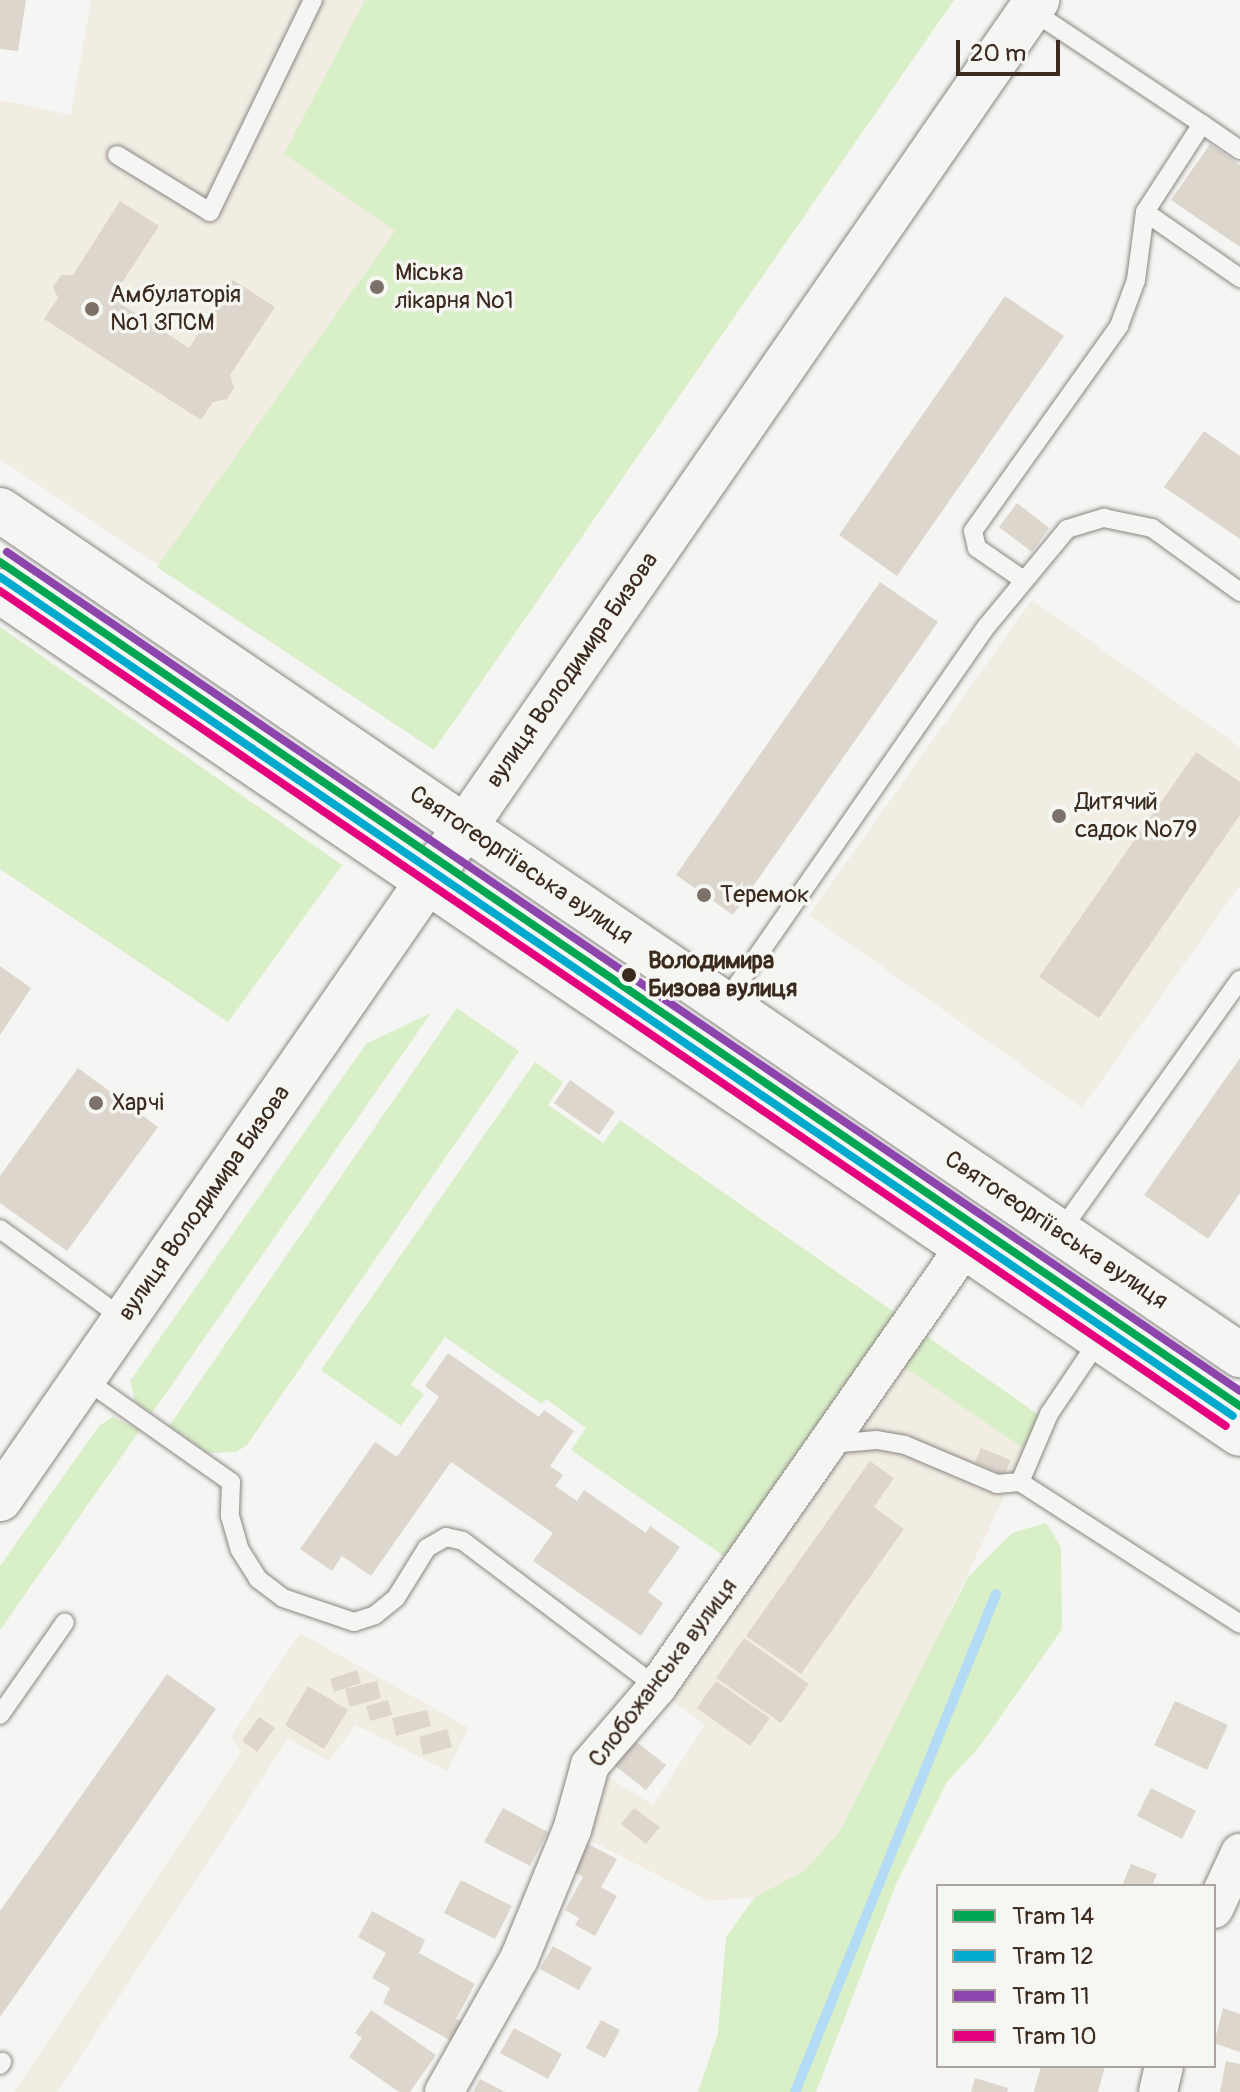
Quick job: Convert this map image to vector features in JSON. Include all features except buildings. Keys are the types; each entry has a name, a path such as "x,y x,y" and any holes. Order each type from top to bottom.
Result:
{"main road":[{"name":"вулиця Володимира Бизова","path":"0,1499 1034,5"},
{"name":"Святогеоргіївська вулиця","path":"0,510 1240,1355"},
{"path":"0,591 1240,1434"}],"street":[{"name":"Слобожанська вулиця","path":"444,2092 519,1959 572,1830 590,1765 657,1687 966,1245"},
{"path":"1216,1905 1237,1866"},
{"path":"1158,2092 1164,2068"}],"lane":[{"path":"117,155 210,212 313,0"},
{"path":"1034,5 1240,150"},
{"path":"1022,579 977,548 973,531 1119,326 1136,280 1145,212 1202,124"},
{"path":"1145,212 1240,278"},
{"path":"724,1004 1022,579 1067,529 1104,518 1152,528 1240,592"},
{"path":"1059,1232 1240,980"},
{"path":"0,1229 124,1319"},
{"path":"1020,1482 1049,1414 1101,1337"},
{"path":"83,1378 231,1482 230,1516 240,1550 258,1579 283,1598 354,1622 375,1615 396,1598 427,1548 446,1537 463,1541 657,1687"},
{"path":"827,1445 877,1440 905,1445 997,1484 1020,1482 1240,1624"},
{"path":"0,1715 65,1622"}],"shaded area":[{"name":"Міська лікарня №1","path":"91,0 953,0 433,749 0,459 0,100 71,115"},
{"name":"Дитячий садок №79","path":"1032,600 1240,747 1240,885 1082,1108 809,915"},
{"path":"896,1362 1026,1450 883,1754 840,1831 805,1870 755,1897 708,1901 580,1835 606,1776 653,1805 705,1725 664,1694"},
{"path":"300,1633 469,1728 447,1771 356,1725 329,1761 288,1739 57,2092 14,2092 241,1752 231,1737"}],"green space":[{"name":"Міська лікарня №1","path":"365,0 954,0 434,750 157,567 395,231 284,154"},
{"path":"0,627 342,865 228,1022 0,869"},
{"path":"457,1008 519,1051 247,1445 236,1452 209,1453 169,1426"},
{"path":"431,1013 151,1413 135,1401 130,1381 366,1044"},
{"path":"535,1062 563,1082 548,1105 603,1143 620,1120 904,1319 734,1563 571,1450 586,1428 546,1399 542,1404 445,1337 411,1385 424,1394 401,1426 321,1370"},
{"path":"918,1330 1040,1416 1026,1450 896,1362"},
{"path":"113,1417 140,1430 0,1630 0,1566 99,1426"},
{"path":"1046,1523 1061,1547 1062,1629 980,1746 947,1782 896,1884 816,2092 698,2092 718,2033 726,1937 755,1897 805,1870 840,1831 968,1577 1012,1533"}],"waterway":[{"path":"795,2092 996,1594"}],"tram line":[{"name":"11","path":"7,552 1240,1391"},
{"name":"14","path":"0,562 1240,1406"},
{"name":"12","path":"0,577 1233,1416"},
{"name":"10","path":"0,591 1226,1426"}],"place":[{"name":"Міська лікарня №1","path":"377,287"},
{"name":"Амбулаторія №1 ЗПСМ","path":"92,309"},
{"name":"Дитячий садок №79","path":"1059,816"},
{"name":"Теремок","path":"704,895"},
{"name":"Володимира Бизова вулиця","path":"629,975"},
{"name":"Харчі","path":"96,1103"}]}
